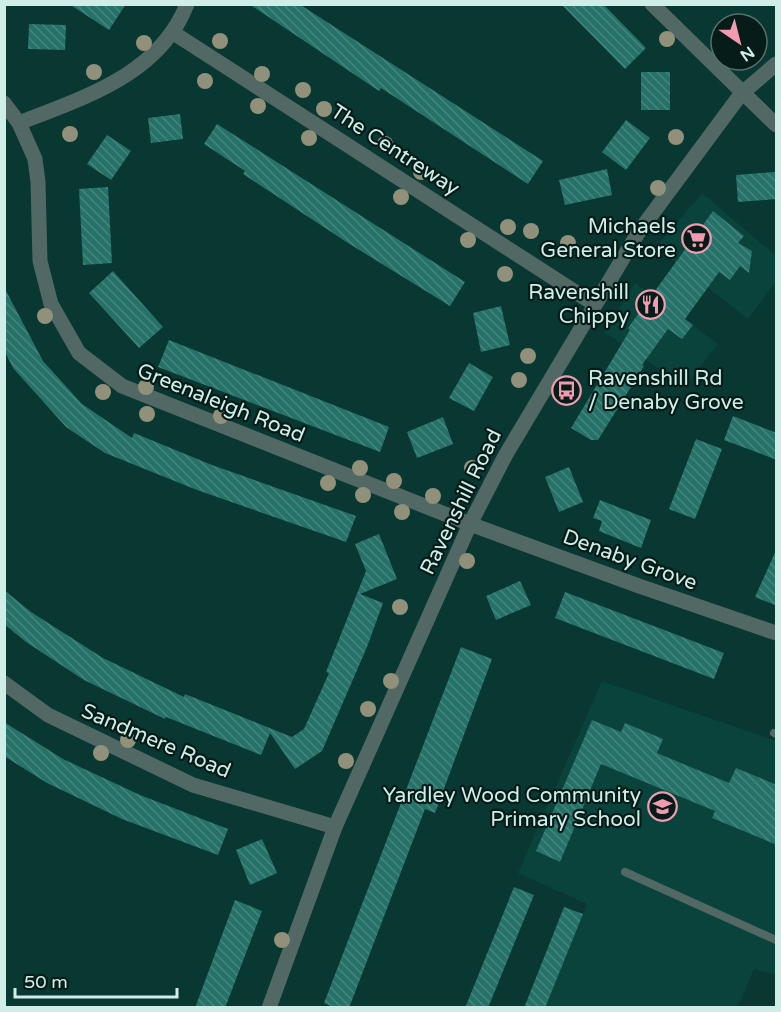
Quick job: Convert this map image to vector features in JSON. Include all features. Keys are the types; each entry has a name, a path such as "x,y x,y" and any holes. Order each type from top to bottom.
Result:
{"street":[{"path":"19,123 102,90 150,57 172,32 187,4"},
{"path":"652,4 741,94 777,125"},
{"name":"The Centreway","path":"172,32 594,304"},
{"name":"Ravenshill Road","path":"269,1008 335,827 470,524 505,456 638,233 741,94 777,64"},
{"name":"Greenaleigh Road","path":"4,103 19,123 34,159 38,182 40,261 51,304 79,353 122,386 470,524"},
{"name":"Denaby Grove","path":"470,524 639,586 777,633"},
{"name":"Sandmere Road","path":"4,683 48,716 193,784 335,827"}],"lane":[{"path":"625,872 777,940"}],"shaded area":[{"path":"702,193 776,256 776,281 748,319 656,247"},
{"path":"635,283 718,344 685,386 604,332"},
{"name":"Yardley Wood Community Primary School","path":"602,681 776,741 776,975 754,969 738,1007 545,1007 587,904 518,873"}],"building":[{"path":"69,4 126,4 109,30"},
{"path":"249,4 299,4 543,161 528,184 381,88 379,91"},
{"path":"561,4 603,4 646,48 625,69"},
{"path":"29,24 66,25 65,50 28,49"},
{"path":"641,72 670,72 670,110 641,110"},
{"path":"180,114 183,139 151,143 148,118"},
{"path":"626,120 650,138 626,170 602,152"},
{"path":"217,124 465,282 450,306 243,174 245,171 204,144"},
{"path":"107,135 131,151 111,180 87,164"},
{"path":"607,169 612,195 565,205 559,180"},
{"path":"775,172 777,199 738,202 736,175"},
{"path":"108,187 112,263 83,265 79,189"},
{"path":"713,211 744,236 738,243 752,251 749,273 740,266 730,280 719,272 685,319 693,325 682,339 668,329 642,365 644,366 598,440 591,440 571,428 630,330 628,328"},
{"path":"113,271 163,327 139,348 89,293"},
{"path":"4,287 43,361 82,404 132,438 134,433 212,465 356,516 346,542 197,490 105,453 66,427 13,368 4,350"},
{"path":"501,306 510,345 481,352 473,313"},
{"path":"169,340 389,427 380,452 158,367"},
{"path":"469,363 493,377 474,411 449,398"},
{"path":"733,416 777,433 777,460 724,440"},
{"path":"443,417 453,444 417,458 407,432"},
{"path":"696,439 722,449 695,519 669,509"},
{"path":"569,467 583,502 559,512 545,477"},
{"path":"600,500 651,520 641,548 599,531 602,521 593,518"},
{"path":"379,534 397,579 360,594 383,603 367,647 322,751 295,769 270,733 261,755 166,717 165,719 84,680 26,642 4,624 4,590 31,612 103,658 184,697 185,694 292,737 304,729 329,673 326,672 366,571 355,544"},
{"path":"777,548 777,606 755,597"},
{"path":"520,581 531,605 496,620 486,596"},
{"path":"565,592 724,653 714,679 555,618"},
{"path":"461,647 492,659 435,813 425,809 349,1008 335,1008 324,1003"},
{"path":"592,720 621,732 625,723 663,739 657,753 729,783 736,768 777,785 777,845 712,818 715,811 601,764 560,862 536,851"},
{"path":"4,722 63,759 140,795 228,829 218,855 122,819 47,783 4,756"},
{"path":"262,839 277,873 250,885 236,850"},
{"path":"514,887 534,895 488,1008 465,1008"},
{"path":"235,900 262,911 225,1008 195,1008"},
{"path":"564,907 583,914 545,1008 524,1008"}],"place":[{"name":"Michaels General Store","path":"697,238"},
{"name":"Ravenshill Chippy","path":"650,304"},
{"name":"Ravenshill Rd / Denaby Grove","path":"567,390"},
{"name":"Yardley Wood Community Primary School","path":"662,807"}]}
